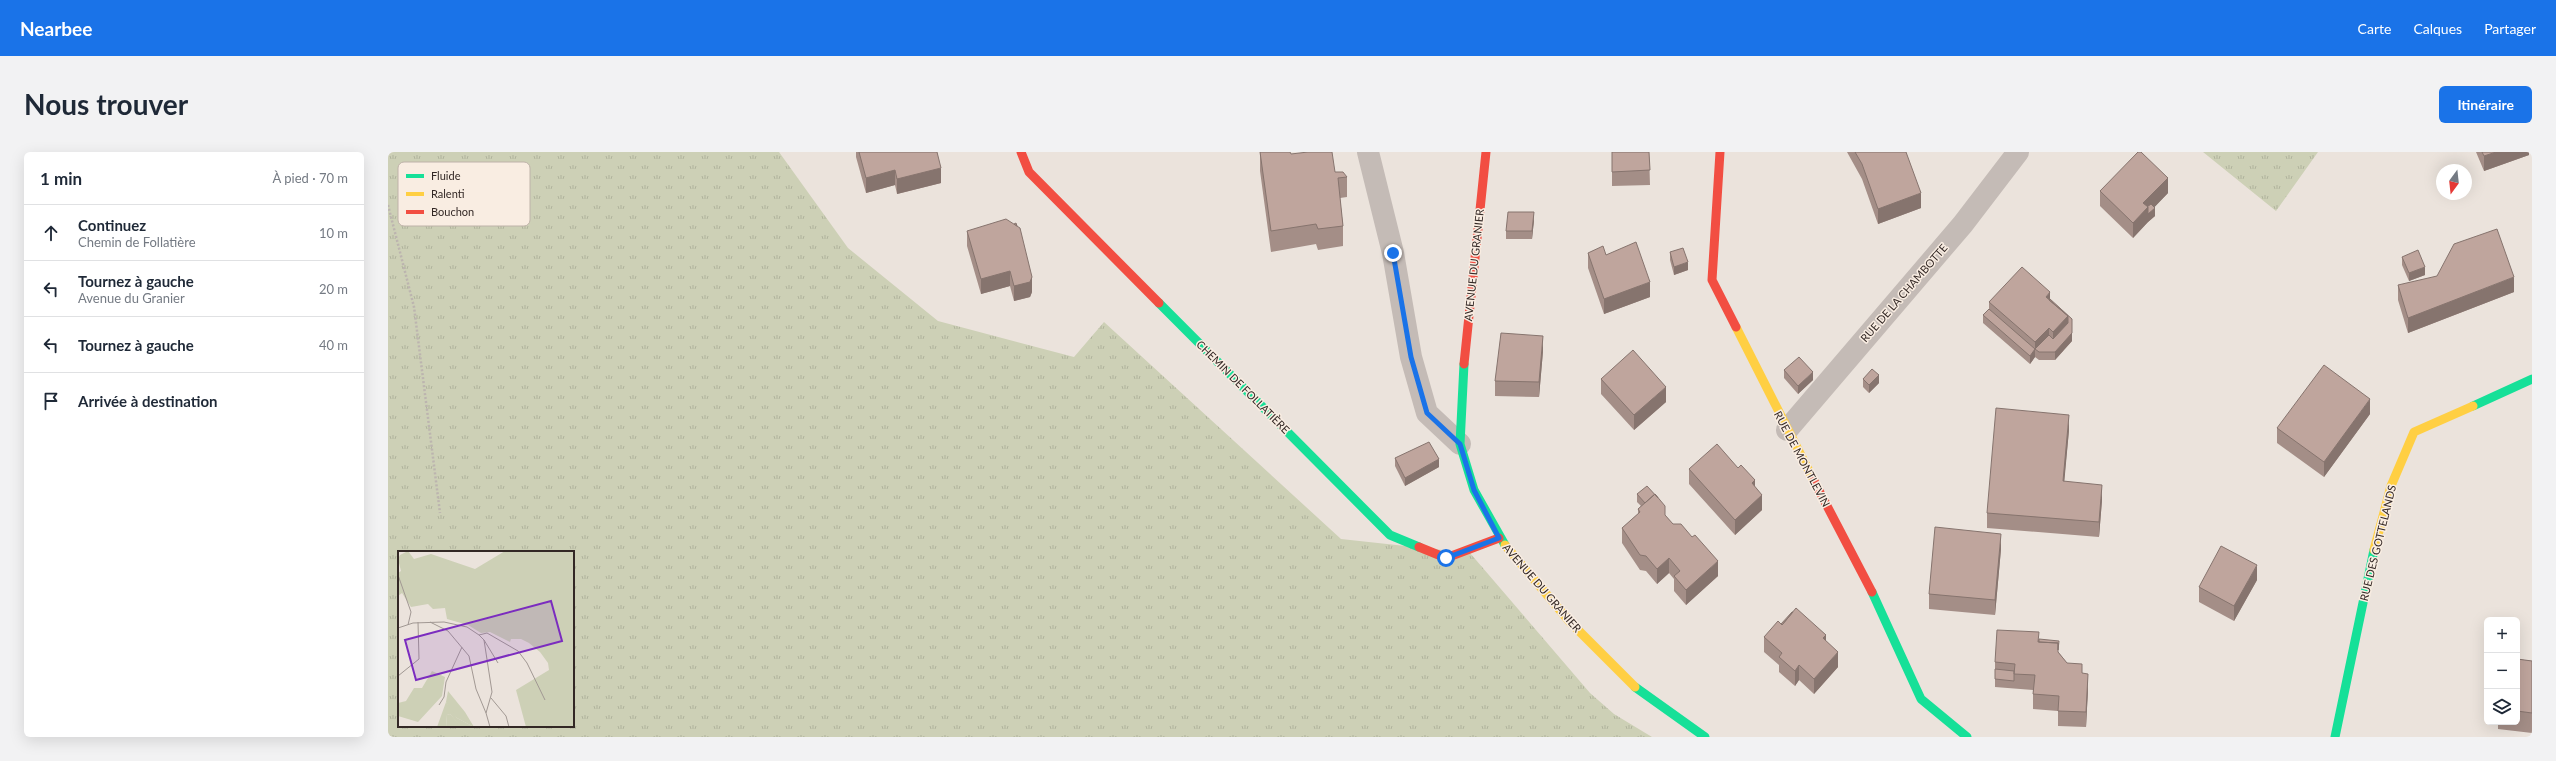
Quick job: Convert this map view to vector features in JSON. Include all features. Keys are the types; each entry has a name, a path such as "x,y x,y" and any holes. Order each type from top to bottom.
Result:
{"street":[{"name":"CHEMIN DE FOLLATIÈRE","path":"1021,152 1029,172 1390,535 1446,558 1499,538"},
{"path":"1368,152 1393,253 1411,357 1427,413 1460,444"},
{"name":"AVENUE DU GRANIER","path":"1486,152 1464,354 1460,444 1474,490 1499,538 1570,622 1634,685 1705,737"},
{"name":"RUE DE MONTLEVIN","path":"1720,152 1712,280 1787,430 1873,594 1921,699 1967,737"},
{"name":"RUE DE LA CHAMBOTTE","path":"1787,430 1963,224 2018,152"},
{"name":"RUE DES GOTTELANDS","path":"2335,737 2371,560 2391,486 2414,432 2532,379"}],"path":[{"path":"388,205 414,306 440,512"}],"green space":[{"path":"388,152 779,152 848,248 938,321 1074,357 1104,322 1341,539 1470,553 1590,693 1614,714 1652,737 388,737"},
{"path":"2203,152 2318,152 2276,211"}],"building":[{"path":"859,152 937,152 941,168 897,179 895,170 866,178"},
{"path":"1260,152 1290,152 1291,154 1332,152 1335,172 1343,172 1347,177 1338,178 1343,226 1318,229 1316,224 1271,231"},
{"path":"1612,152 1649,152 1650,170 1612,172"},
{"path":"1855,152 1906,152 1921,193 1878,209 1862,164"},
{"path":"2138,152 2141,152 2168,178 2143,203 2148,207 2133,223 2100,191"},
{"path":"2482,152 2496,152 2484,156"},
{"path":"2151,204 2155,208 2148,214 2147,207"},
{"path":"1508,212 1534,212 1532,231 1506,231"},
{"path":"1006,219 1020,228 1032,277 1030,282 1014,286 1010,271 981,279 967,231"},
{"path":"2497,229 2514,277 2408,318 2398,285 2437,276 2454,244"},
{"path":"1636,242 1650,282 1604,299 1588,253 1603,246 1606,255"},
{"path":"1683,248 1688,262 1674,267 1670,252"},
{"path":"2418,250 2425,267 2409,273 2402,257"},
{"path":"2022,267 2050,292 2046,297 2068,316 2053,332 2049,328 2035,342 1989,302"},
{"path":"2050,299 2072,319 2072,333 2055,352 2039,352 2035,349 2049,335 2053,339 2068,323 2068,316 2049,300"},
{"path":"1989,309 2035,349 2030,356 1983,315"},
{"path":"1501,333 1543,336 1539,382 1495,381"},
{"path":"1633,350 1666,387 1634,415 1601,379"},
{"path":"1799,357 1813,372 1798,386 1784,370"},
{"path":"2324,365 2370,399 2324,462 2277,428"},
{"path":"1872,369 1879,375 1869,385 1863,379"},
{"path":"1996,408 2069,415 2063,481 2102,485 2099,522 1987,513"},
{"path":"1429,442 1439,459 1405,478 1395,458"},
{"path":"1717,444 1738,468 1741,465 1755,480 1752,483 1762,495 1735,520 1689,469"},
{"path":"1647,486 1655,494 1645,503 1637,494"},
{"path":"1655,494 1665,506 1665,515 1673,524 1681,524 1692,537 1695,535 1718,561 1686,590 1674,576 1680,571 1669,558 1657,569 1646,556 1640,555 1622,528 1640,512 1638,509"},
{"path":"1935,527 2001,534 1995,600 1929,594"},
{"path":"2221,546 2257,565 2234,606 2199,587"},
{"path":"1796,608 1826,635 1823,638 1838,652 1814,679 1799,665 1795,671 1779,657 1782,653 1764,637 1778,621 1782,625"},
{"path":"1793,612 1782,625 1781,624"},
{"path":"1997,630 2039,632 2038,642 2058,643 2058,652 2067,663 2082,664 2082,673 2088,674 2086,712 2058,711 2059,696 2033,694 2035,675 2014,674 2015,664 1995,662"},
{"path":"2039,639 2059,641 2058,650 2058,643 2039,642"},
{"path":"2520,659 2532,661 2532,713 2520,711"},
{"path":"1995,669 2014,671 2014,681 1995,679"}],"traffic: fast":[{"path":"1159,303 1390,535 1419,547"},
{"path":"1464,364 1460,444 1474,490 1505,545"},
{"path":"2473,406 2532,379"},
{"path":"2335,737 2374,550"},
{"path":"1872,592 1921,699 1967,737"},
{"path":"1635,687 1705,737"}],"traffic: slow":[{"path":"1736,327 1814,481"},
{"path":"2374,550 2391,486 2414,432 2473,406"},
{"path":"1505,545 1570,622 1635,687"}],"traffic: jam":[{"path":"1021,152 1029,172 1159,303"},
{"path":"1464,364 1486,152"},
{"path":"1720,152 1712,280 1736,327"},
{"path":"1814,481 1872,592"},
{"path":"1419,547 1446,558 1499,538"}],"route":[{"path":"1393,253 1411,357 1427,413 1460,444 1474,490 1499,538 1446,558"}]}
